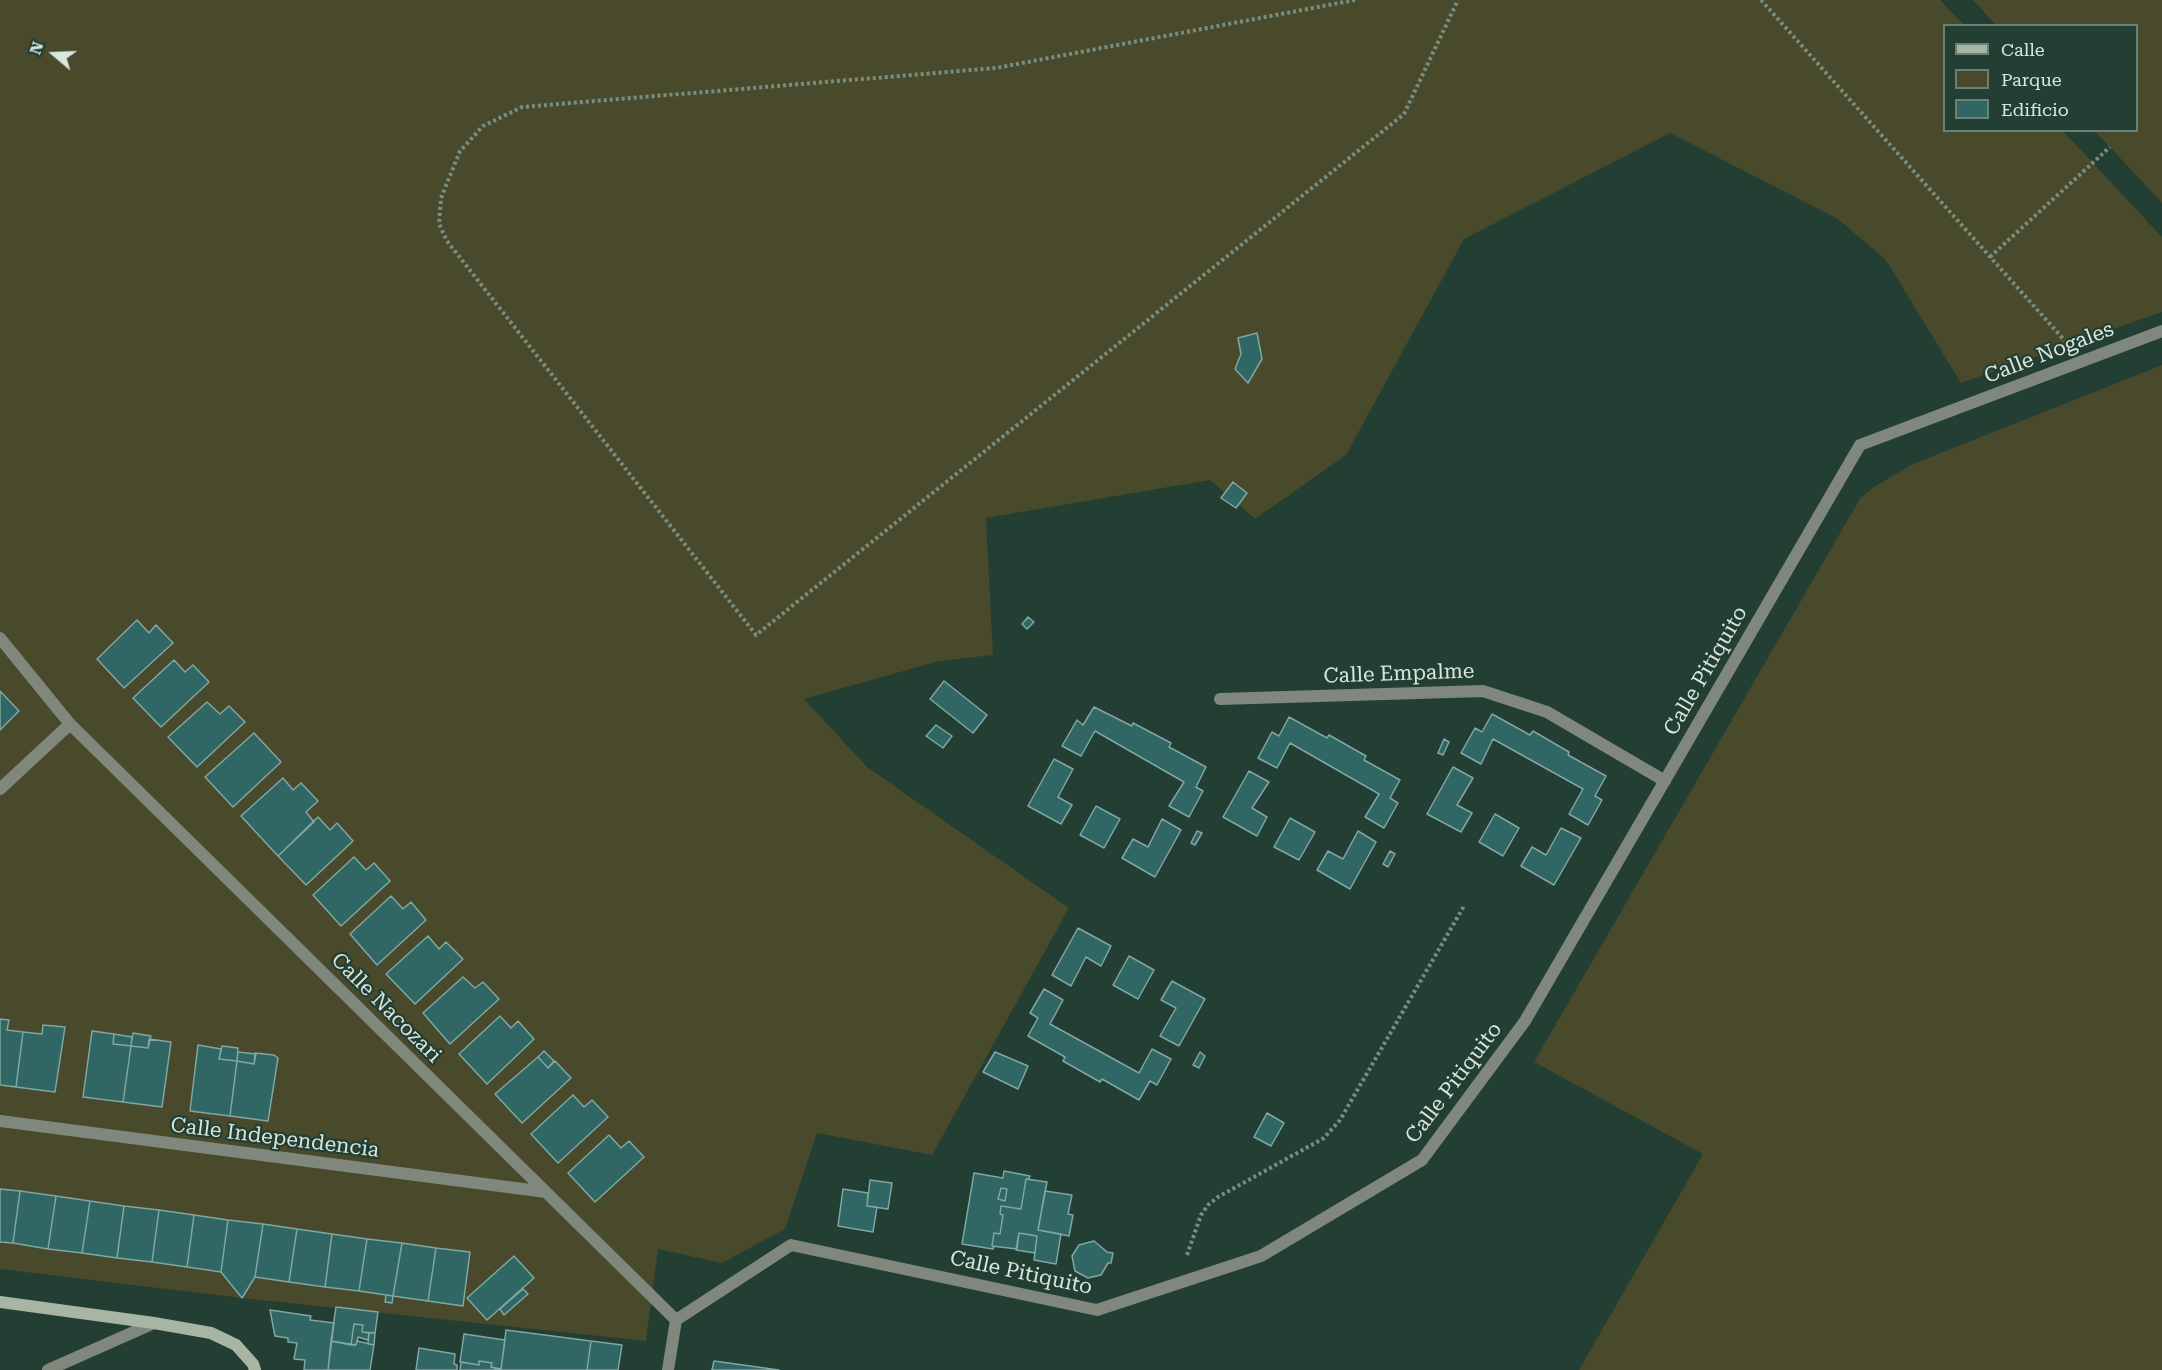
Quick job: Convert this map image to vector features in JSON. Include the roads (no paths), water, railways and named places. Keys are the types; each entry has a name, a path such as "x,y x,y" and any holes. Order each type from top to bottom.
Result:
{"street":[{"name":"Calle Nogales","path":"1949,411 2162,331"},
{"name":"Calle Pitiquito","path":"676,1320 791,1245 1097,1310 1261,1256 1422,1160 1524,1021 1860,445 1949,411"},
{"name":"Calle Nacozari","path":"0,638 70,724 676,1320"},
{"name":"Calle Empalme","path":"1220,699 1483,691 1547,712 1665,781"},
{"path":"0,789 70,724"},
{"name":"Calle Independencia","path":"0,1122 546,1192"},
{"path":"0,1302 211,1333 236,1345 255,1370"},
{"path":"668,1370 676,1320"},
{"path":"48,1370 154,1323"}]}
